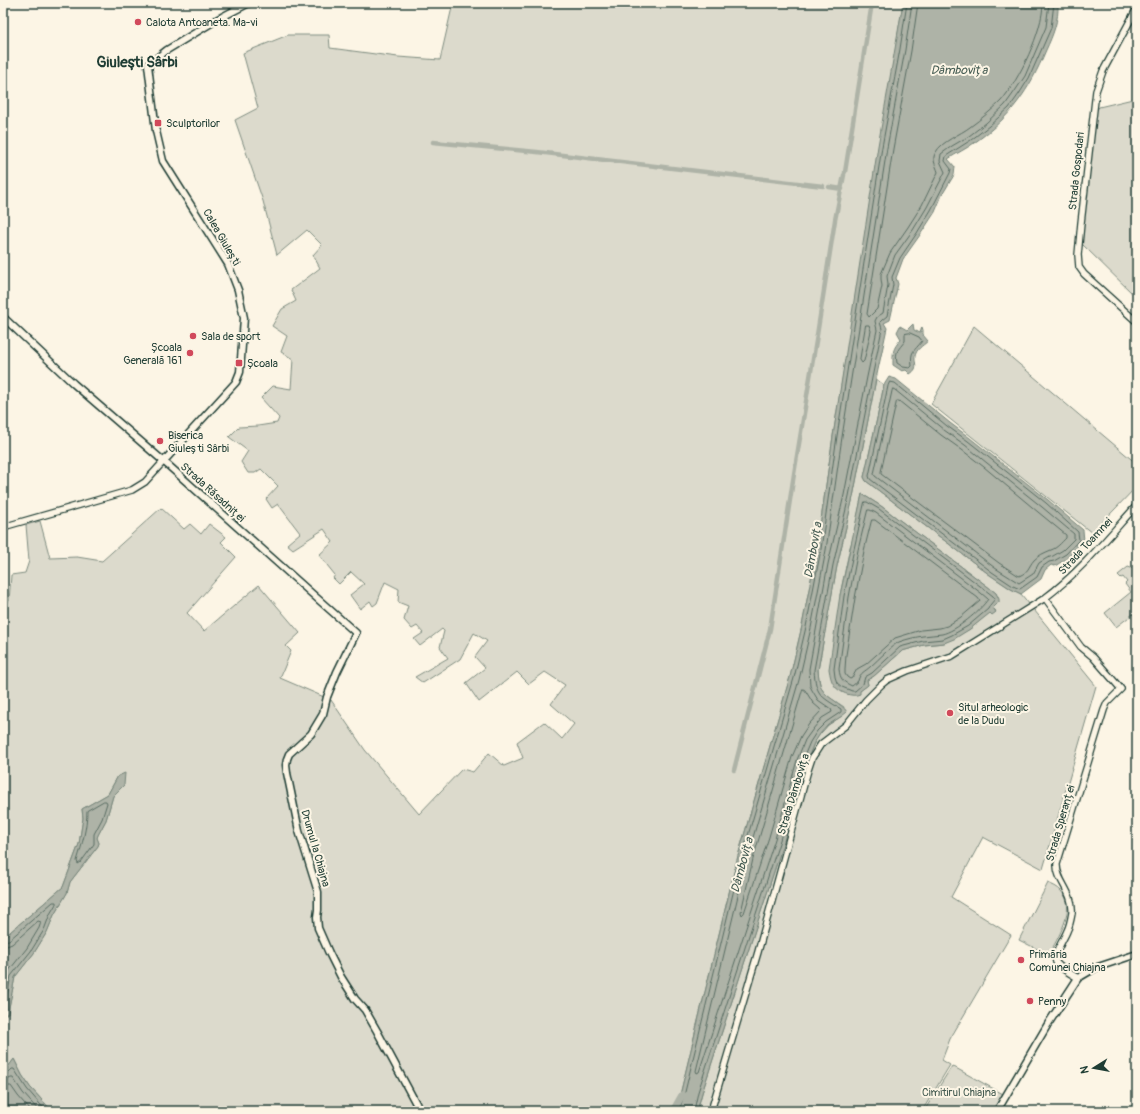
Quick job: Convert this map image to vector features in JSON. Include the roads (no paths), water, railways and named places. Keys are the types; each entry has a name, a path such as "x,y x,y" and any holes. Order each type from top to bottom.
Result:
{"main road":[{"name":"Calea Giulești","path":"164,461 236,382 240,372 244,318 238,290 228,264 163,161 156,131 148,65 167,50 218,19 249,3"},
{"name":"Strada Răsadniței","path":"3,317 74,384 164,461 356,633"},
{"name":"Drumul la Chiajna","path":"356,633 337,672 327,697 323,714 311,734 290,754 286,765 299,831 316,883 319,900 317,917 318,928 335,967 348,989 372,1022 420,1111"},
{"path":"997,1111 1078,978 1096,968 1137,954"}],"street":[{"name":"Strada Gospodari","path":"1137,8 1103,71 1096,91 1080,223 1078,260 1079,266 1084,274 1137,322"},
{"name":"Calea Giulești","path":"3,527 132,490 145,482 164,461"},
{"name":"Strada Toamnei","path":"1045,598 1074,574 1137,505"},
{"name":"Strada Speranței","path":"1045,598 1082,647 1093,657 1120,689 1107,703 1104,710 1057,864 1058,873 1070,896 1072,908 1069,925 1056,953 1056,960 1058,965 1078,978"},
{"name":"Strada Dâmbovița","path":"711,1111 758,952 808,770 816,750 821,744 846,725 866,700 887,680 907,671 952,656 1045,598"}],"water":[{"name":"Dâmbovița","path":"903,3 1058,3 1058,15 1049,44 1040,65 1026,91 1018,102 1009,113 987,133 948,159 955,167 954,175 942,195 935,212 903,259 896,278 898,284 890,320 884,323 887,328 853,497 837,566 818,670 820,685 824,692 847,712 828,725 820,734 814,743 806,763 784,841 697,1111 675,1111 738,856 790,677 802,626 817,548 878,146"},
{"path":"913,324 914,330 920,333 922,327 923,335 928,341 917,351 915,356 916,367 910,374 906,370 902,371 893,365 893,354 901,339 897,332 900,326 907,330"},
{"path":"889,377 896,379 1048,500 1083,530 1084,541 1069,557 1055,566 1051,565 1045,570 1041,579 1021,594 990,575 866,481 864,477 884,385"},
{"path":"862,494 881,506 996,593 999,602 993,608 996,612 992,615 990,613 970,629 954,639 944,643 924,645 902,651 874,676 867,680 868,685 860,691 860,694 849,695 836,688 831,680 829,669 840,595"},
{"path":"125,773 124,785 113,796 106,820 98,835 98,846 70,882 67,893 54,915 47,932 34,953 15,977 8,1013 3,1016 3,938 63,887 79,844 83,818 82,809 108,794 118,776"},
{"path":"14,1059 30,1087 52,1111 3,1111 3,1074"}],"waterway":[{"path":"845,172 872,3"},
{"path":"433,142 537,152 823,186"},
{"path":"734,770 770,629 835,220 844,175"},
{"path":"829,187 842,189"},
{"name":"Dâmbovița","path":"673,1111 682,1095"}],"place":[{"name":"Calota Antoaneta. Ma-vi","path":"138,22"},
{"name":"Sculptorilor","path":"158,123"},
{"name":"Sala de sport","path":"193,336"},
{"name":"Școala Generală 161","path":"190,353"},
{"name":"Școala","path":"239,363"},
{"name":"Biserica Giulești Sârbi","path":"160,441"},
{"name":"Situl arheologic de la Dudu","path":"950,713"},
{"name":"Primăria Comunei Chiajna","path":"1021,960"},
{"name":"Penny","path":"1030,1001"}],"district":[{"name":"Giuleşti Sârbi","path":"137,62"}],"park label":[{"name":"Cimitirul Chiajna","path":"959,1092"}]}
